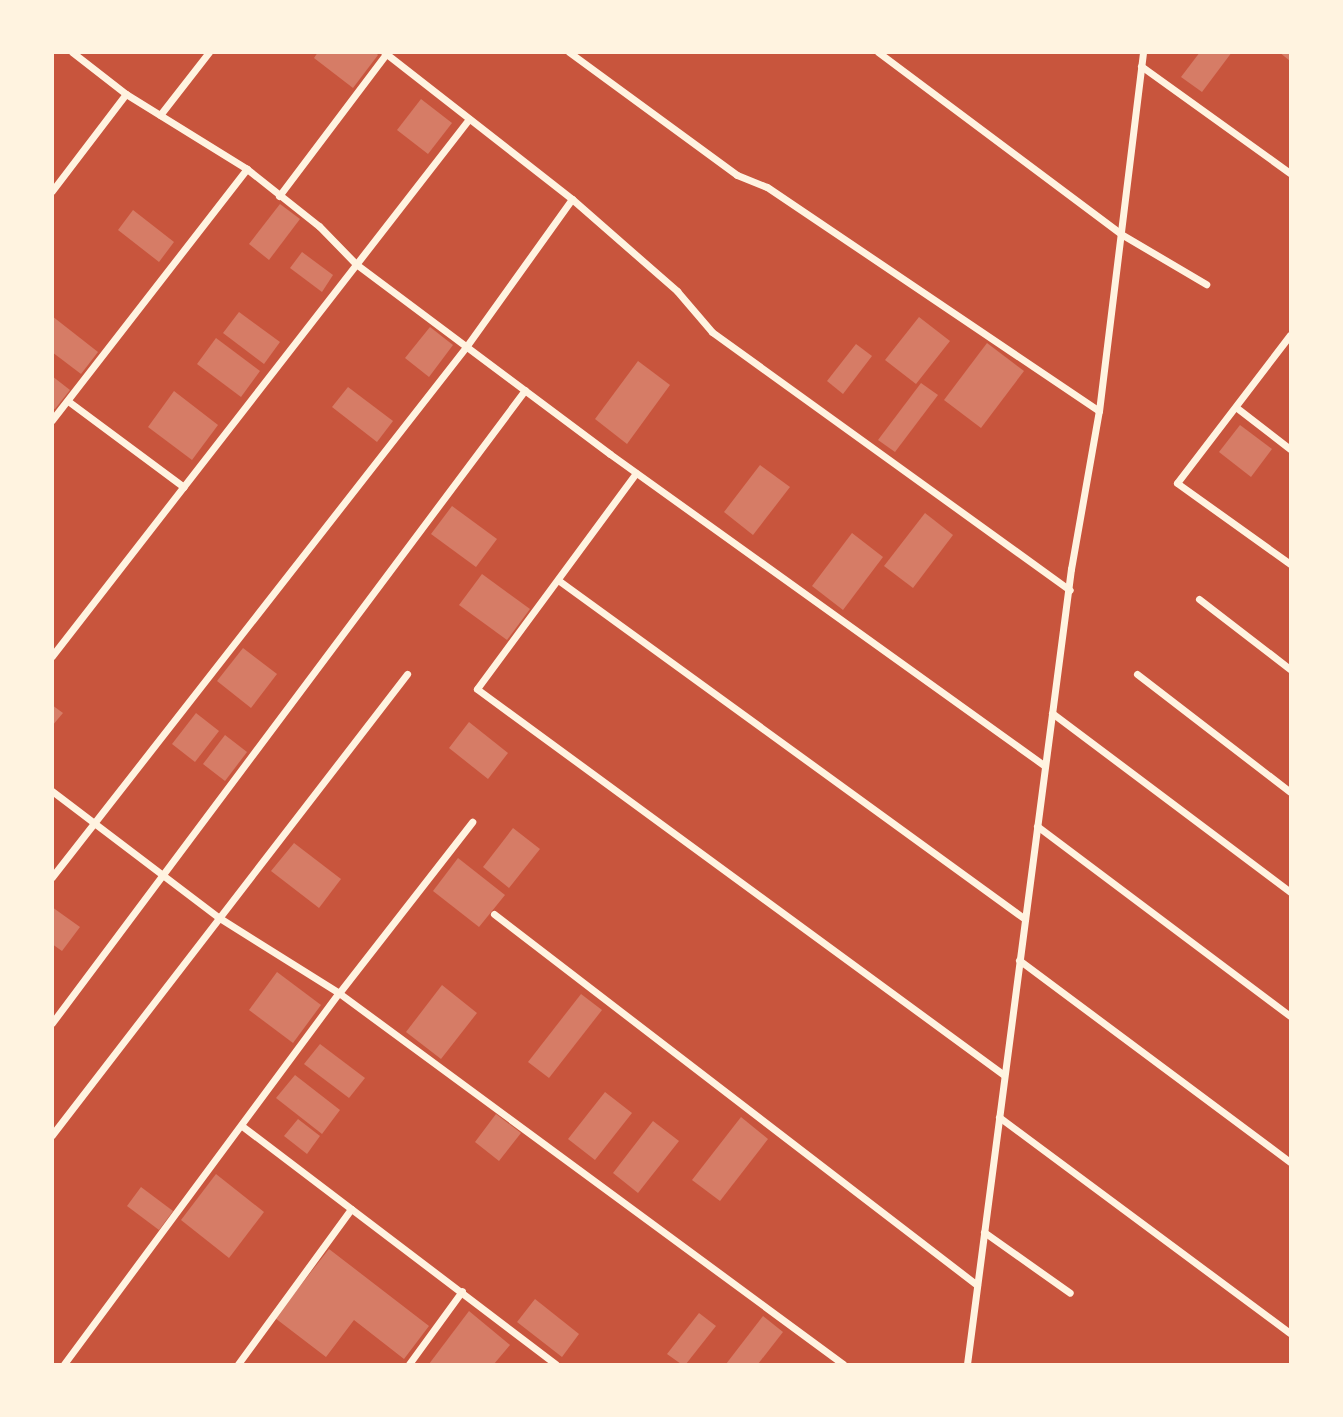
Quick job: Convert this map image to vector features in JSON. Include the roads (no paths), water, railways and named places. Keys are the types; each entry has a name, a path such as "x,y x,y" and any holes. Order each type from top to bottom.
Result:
{"street":[{"path":"72,52 126,94 247,169 319,226 356,264 466,347 636,473 1045,766"},
{"path":"160,115 209,52"},
{"path":"569,52 737,175 767,187 1099,411"},
{"path":"878,52 889,56 1121,234 1206,284"},
{"path":"967,1364 1052,713 1099,411 1143,52"},
{"path":"279,196 385,53 572,199 677,291 712,332 1070,590"},
{"path":"1141,66 1290,173"},
{"path":"52,191 126,94"},
{"path":"52,656 469,118"},
{"path":"52,420 247,169"},
{"path":"52,877 466,347 572,199"},
{"path":"1290,335 1237,408 1177,483 1290,564"},
{"path":"52,1023 525,390"},
{"path":"68,401 184,487"},
{"path":"1237,408 1290,449"},
{"path":"636,473 477,689 1004,1075"},
{"path":"558,580 1025,919"},
{"path":"1199,599 1290,669"},
{"path":"52,1135 407,674"},
{"path":"1137,674 1290,792"},
{"path":"1052,713 1290,892"},
{"path":"52,791 218,917 339,993 843,1364"},
{"path":"64,1364 339,993 472,822"},
{"path":"1037,826 1290,1016"},
{"path":"494,914 977,1285"},
{"path":"1019,961 1290,1162"},
{"path":"999,1117 1290,1333"},
{"path":"242,1126 556,1364"},
{"path":"238,1364 351,1209"},
{"path":"984,1232 1070,1293"},
{"path":"409,1364 462,1291"}]}
